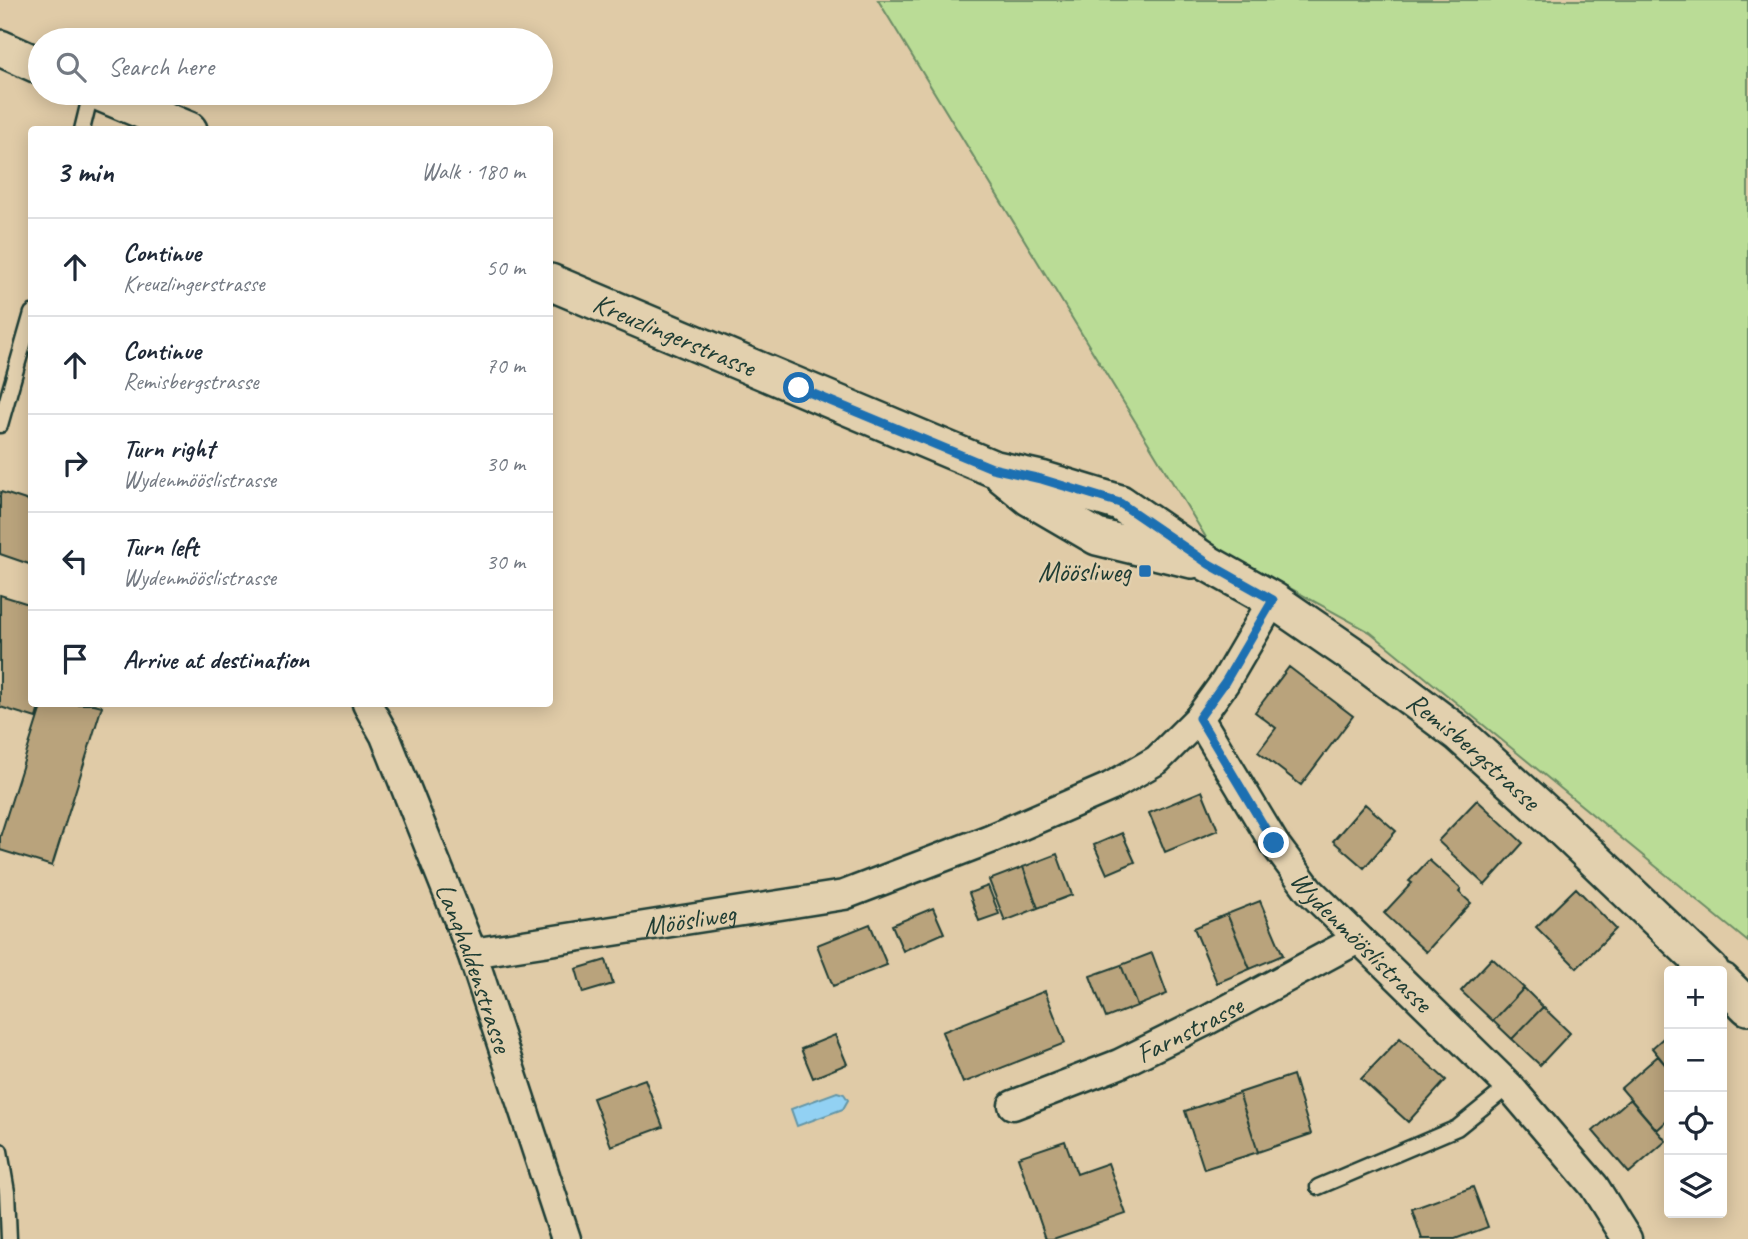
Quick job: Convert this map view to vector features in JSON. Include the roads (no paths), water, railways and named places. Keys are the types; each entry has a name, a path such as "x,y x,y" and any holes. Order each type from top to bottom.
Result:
{"street":[{"path":"0,48 28,61"},
{"path":"125,105 167,125"},
{"name":"Kreuzlingerstrasse","path":"553,283 992,468"},
{"name":"Remisbergstrasse","path":"992,468 1041,479 1120,503 1209,564 1273,600 1366,664 1459,734 1706,966"},
{"path":"1199,718 1225,682 1273,600"},
{"name":"Langhaldenstrasse","path":"369,707 385,736 472,953 566,1239"},
{"name":"Wydenmööslistrasse","path":"1199,718 1274,843 1309,890 1509,1086 1594,1186 1627,1239"},
{"name":"Möösliweg","path":"472,953 844,895 990,838 1110,787 1157,760 1199,718"},
{"name":"Farnstrasse","path":"1013,1105 1119,1064 1206,1021 1358,939"},
{"path":"1727,986 1748,1007"}],"lane":[{"path":"83,126 88,105"},
{"path":"0,425 28,327"},
{"path":"1318,1187 1457,1128 1509,1086"},
{"path":"0,1151 7,1192 9,1239"}],"water":[{"path":"837,1092 844,1094 848,1100 843,1109 797,1126 791,1109"}],"place":[{"name":"Möösliweg","path":"1145,571"}]}
